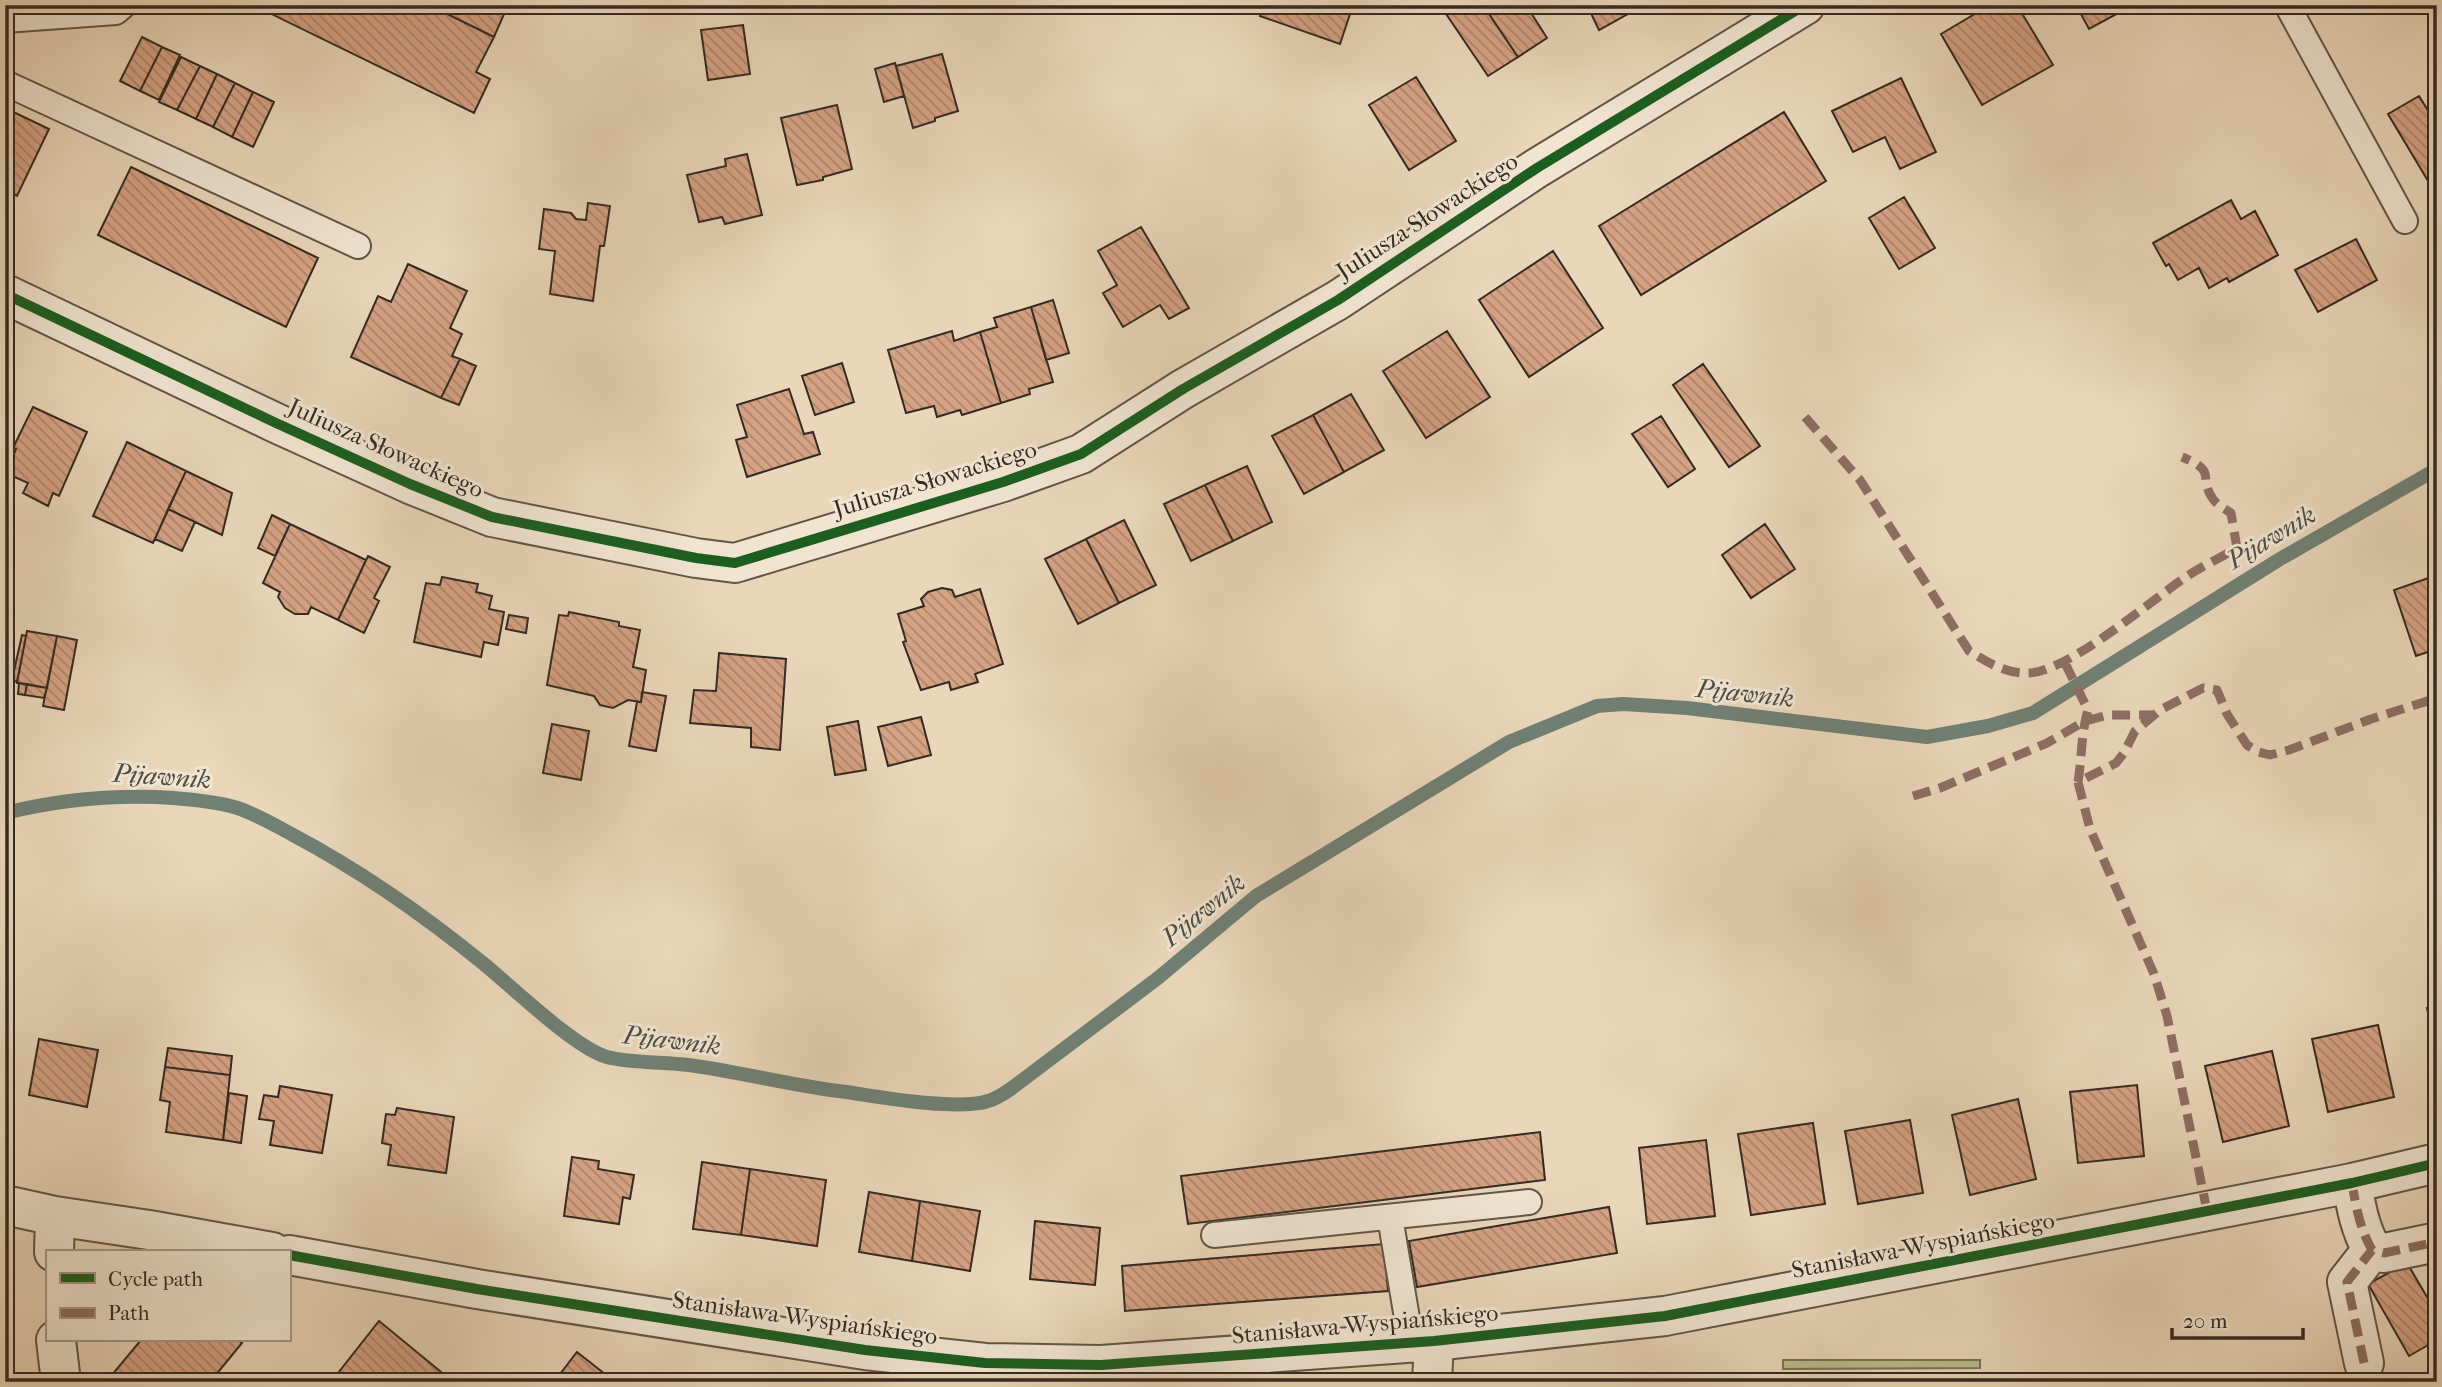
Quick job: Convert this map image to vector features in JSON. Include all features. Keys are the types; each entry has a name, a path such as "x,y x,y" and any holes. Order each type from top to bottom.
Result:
{"street":[{"name":"Juliusza Słowackiego","path":"5,294 275,423 410,484 492,517 696,558 734,563 1003,482 1081,454 1183,389 1338,300 1527,175 1805,5"},
{"name":"Stanisława Wyspiańskiego","path":"290,1255 477,1289 864,1350 985,1363 1101,1365 1422,1342 1665,1316 2351,1183 2437,1163"},
{"path":"2351,1183 2358,1219 2372,1250 2384,1253 2437,1242"},
{"path":"5,1205 55,1234 149,1230 261,1250"},
{"path":"2364,1363 2347,1282 2372,1250"},
{"path":"56,1342 61,1382"},
{"path":"1422,1342 1432,1382"}],"lane":[{"path":"5,20 116,12 124,5"},
{"path":"2287,5 2405,221"},
{"path":"5,83 358,246"},
{"path":"1214,1235 1529,1202"},
{"path":"1390,1217 1422,1342"}],"green space":[{"path":"1783,1360 1980,1360 1980,1368 1783,1369"},
{"path":"1590,1381 2059,1382 1588,1382"}],"building":[{"path":"253,5 429,5 494,37 476,72 490,79 474,113"},
{"path":"429,5 508,5 494,37"},
{"path":"806,5 845,5 844,13 806,8"},
{"path":"1263,5 1353,5 1340,44 1260,16"},
{"path":"1440,5 1483,5 1518,57 1488,76"},
{"path":"1483,5 1526,5 1547,38 1518,57"},
{"path":"1587,5 1644,5 1599,30"},
{"path":"1990,5 2017,5 2053,65 1982,105 1941,34"},
{"path":"2076,5 2133,5 2089,29"},
{"path":"743,25 750,74 708,80 701,30"},
{"path":"142,37 162,47 140,91 120,81"},
{"path":"162,47 180,55 159,100 140,91"},
{"path":"942,54 958,111 913,128 896,66"},
{"path":"181,57 200,66 177,110 159,102"},
{"path":"895,63 904,96 884,102 875,69"},
{"path":"200,66 217,74 196,119 177,110"},
{"path":"217,74 235,83 213,127 196,119"},
{"path":"1416,77 1456,141 1409,170 1369,105"},
{"path":"1901,78 1936,152 1900,169 1885,137 1853,152 1832,111"},
{"path":"235,83 253,92 232,137 213,127"},
{"path":"253,92 274,102 253,147 232,137"},
{"path":"2419,96 2437,125 2437,196 2388,114"},
{"path":"837,105 852,169 823,177 823,180 797,185 781,118"},
{"path":"5,108 49,129 17,196 5,190"},
{"path":"1784,112 1826,181 1641,295 1599,226"},
{"path":"747,154 762,215 725,224 722,217 699,222 687,175 726,166 725,159"},
{"path":"131,167 318,258 286,327 98,235"},
{"path":"1904,197 1935,248 1899,269 1869,218"},
{"path":"2231,200 2241,219 2255,211 2278,255 2229,282 2227,278 2209,288 2199,268 2178,280 2169,264 2166,266 2153,243"},
{"path":"588,203 610,206 604,246 600,246 593,301 550,294 555,251 539,249 544,209 571,213 576,219 586,220"},
{"path":"1141,227 1189,308 1169,319 1160,305 1123,327 1103,293 1117,285 1098,251"},
{"path":"2356,239 2377,280 2318,312 2295,270"},
{"path":"1553,251 1603,328 1529,377 1479,300"},
{"path":"408,264 467,291 450,328 462,334 452,356 460,359 441,398 351,357 378,296 391,302"},
{"path":"1053,300 1069,353 1046,360 1031,307"},
{"path":"1031,307 1053,382 1029,389 1030,394 1001,403 980,332 997,327 994,318"},
{"path":"952,331 954,341 980,332 1001,403 962,415 960,410 937,417 934,406 906,413 888,350"},
{"path":"1447,331 1490,397 1426,438 1383,371"},
{"path":"460,359 476,366 459,405 441,398"},
{"path":"842,363 854,402 815,415 802,376"},
{"path":"1703,364 1760,446 1729,467 1673,385"},
{"path":"789,389 804,434 813,432 820,454 747,477 736,440 747,437 737,405"},
{"path":"1351,394 1384,450 1344,472 1313,415"},
{"path":"33,407 87,432 59,496 53,493 48,506 23,493 28,483 6,473 16,449 13,448"},
{"path":"1313,415 1344,472 1304,494 1272,436"},
{"path":"1661,416 1695,469 1668,487 1632,434"},
{"path":"127,442 186,471 153,543 93,516"},
{"path":"1247,466 1272,522 1233,541 1205,485"},
{"path":"186,471 232,493 222,535 168,509"},
{"path":"1205,485 1233,541 1191,561 1164,504"},
{"path":"168,509 195,522 182,551 155,539"},
{"path":"272,515 290,524 275,556 258,548"},
{"path":"1124,520 1156,585 1119,603 1086,539"},
{"path":"290,524 366,560 338,620 311,607 308,614 295,614 285,608 278,597 280,592 263,583"},
{"path":"1765,524 1795,569 1751,598 1722,555"},
{"path":"1086,539 1119,603 1078,624 1045,559"},
{"path":"368,556 390,567 374,598 379,601 364,633 338,620"},
{"path":"2437,575 2437,649 2416,656 2394,590"},
{"path":"442,577 478,584 476,592 492,596 489,609 504,612 498,645 484,642 481,657 414,642 426,583 440,585"},
{"path":"942,588 952,590 955,597 980,589 1003,664 975,674 978,682 951,690 949,682 921,690 903,642 906,641 898,614 924,606 921,599 928,592"},
{"path":"569,612 619,622 619,626 640,630 633,667 646,670 641,702 628,700 613,708 600,705 594,696 547,685 559,615 568,616"},
{"path":"509,615 528,618 526,633 506,629"},
{"path":"27,631 57,636 47,688 17,683"},
{"path":"22,635 26,636 17,682 12,680"},
{"path":"57,636 77,640 64,710 43,706"},
{"path":"719,653 786,659 780,750 751,747 751,728 690,723 694,690 716,691"},
{"path":"19,683 27,684 25,695 18,694"},
{"path":"27,684 47,688 44,698 25,695"},
{"path":"642,692 666,696 656,751 629,746 637,702 641,702"},
{"path":"921,717 931,755 888,766 878,727"},
{"path":"858,721 866,770 835,775 827,727"},
{"path":"552,724 589,731 581,780 543,773"},
{"path":"2437,1006 2437,1055 2427,1008"},
{"path":"2378,1025 2394,1097 2328,1112 2312,1039"},
{"path":"39,1039 98,1050 87,1107 29,1095"},
{"path":"168,1048 232,1056 230,1075 165,1067"},
{"path":"2272,1051 2289,1126 2223,1142 2205,1066"},
{"path":"165,1067 230,1075 223,1140 166,1132 170,1102 160,1100"},
{"path":"2137,1085 2144,1156 2078,1163 2070,1092"},
{"path":"280,1086 332,1095 322,1153 270,1145 274,1121 259,1119 264,1095 278,1097"},
{"path":"229,1093 247,1096 241,1143 223,1140"},
{"path":"2018,1099 2036,1179 1970,1195 1952,1115"},
{"path":"397,1108 454,1117 446,1173 388,1165 391,1145 382,1143 386,1114 395,1115"},
{"path":"1910,1120 1923,1193 1858,1204 1845,1131"},
{"path":"1813,1123 1825,1204 1751,1215 1738,1134"},
{"path":"1540,1132 1545,1180 1188,1224 1181,1176"},
{"path":"1706,1140 1715,1216 1647,1224 1639,1148"},
{"path":"572,1157 599,1161 598,1169 634,1175 630,1199 623,1197 619,1224 564,1216"},
{"path":"702,1162 750,1169 741,1235 693,1229"},
{"path":"750,1169 826,1180 817,1246 741,1235"},
{"path":"869,1192 920,1201 912,1261 859,1252"},
{"path":"920,1201 980,1211 970,1271 912,1261"},
{"path":"1609,1207 1617,1253 1417,1287 1409,1241"},
{"path":"1035,1221 1100,1228 1095,1285 1030,1279"},
{"path":"1384,1244 1388,1291 1125,1311 1122,1266"},
{"path":"2407,1263 2437,1314 2437,1340 2409,1356 2368,1284"},
{"path":"379,1321 441,1372 433,1382 331,1382"},
{"path":"139,1342 242,1343 210,1382 106,1382"},
{"path":"577,1352 615,1382 554,1382"}],"waterway":[{"name":"Pijawnik","path":"5,813 47,804 110,797 174,798 234,807 249,812 318,849 392,895 462,946 561,1030 607,1057 689,1065 898,1100 974,1104 994,1099 1012,1088 1158,978 1256,896 1509,742 1597,706 1623,704 1687,708 1927,737 1988,726 2033,713 2280,559 2437,469"}],"marked path":[{"path":"1805,417 1860,480 1969,651 1997,666 2020,673 2045,670 2086,649 2192,573 2237,548 2231,513 2213,499 2204,471 2182,457"},
{"path":"2065,663 2088,710 2078,782"},
{"path":"2207,1211 2167,1016 2154,974 2090,829 2078,782 2116,763 2135,731 2160,710 2203,688 2217,690 2227,714 2247,745 2270,755 2437,698"},
{"path":"1913,796 1940,788 2047,743 2085,721 2108,715 2153,715"},
{"path":"2352,1183 2361,1226 2372,1250 2384,1253 2437,1242"},
{"path":"2364,1363 2347,1282 2372,1250"}],"cycle path":[{"path":"5,294 276,423 410,484 492,517 696,558 735,563 1003,482 1081,454 1183,389 1338,300 1537,168 1805,5"},
{"path":"290,1255 477,1289 865,1350 985,1363 1101,1365 1434,1341 1665,1316 2352,1183 2437,1163"}]}
